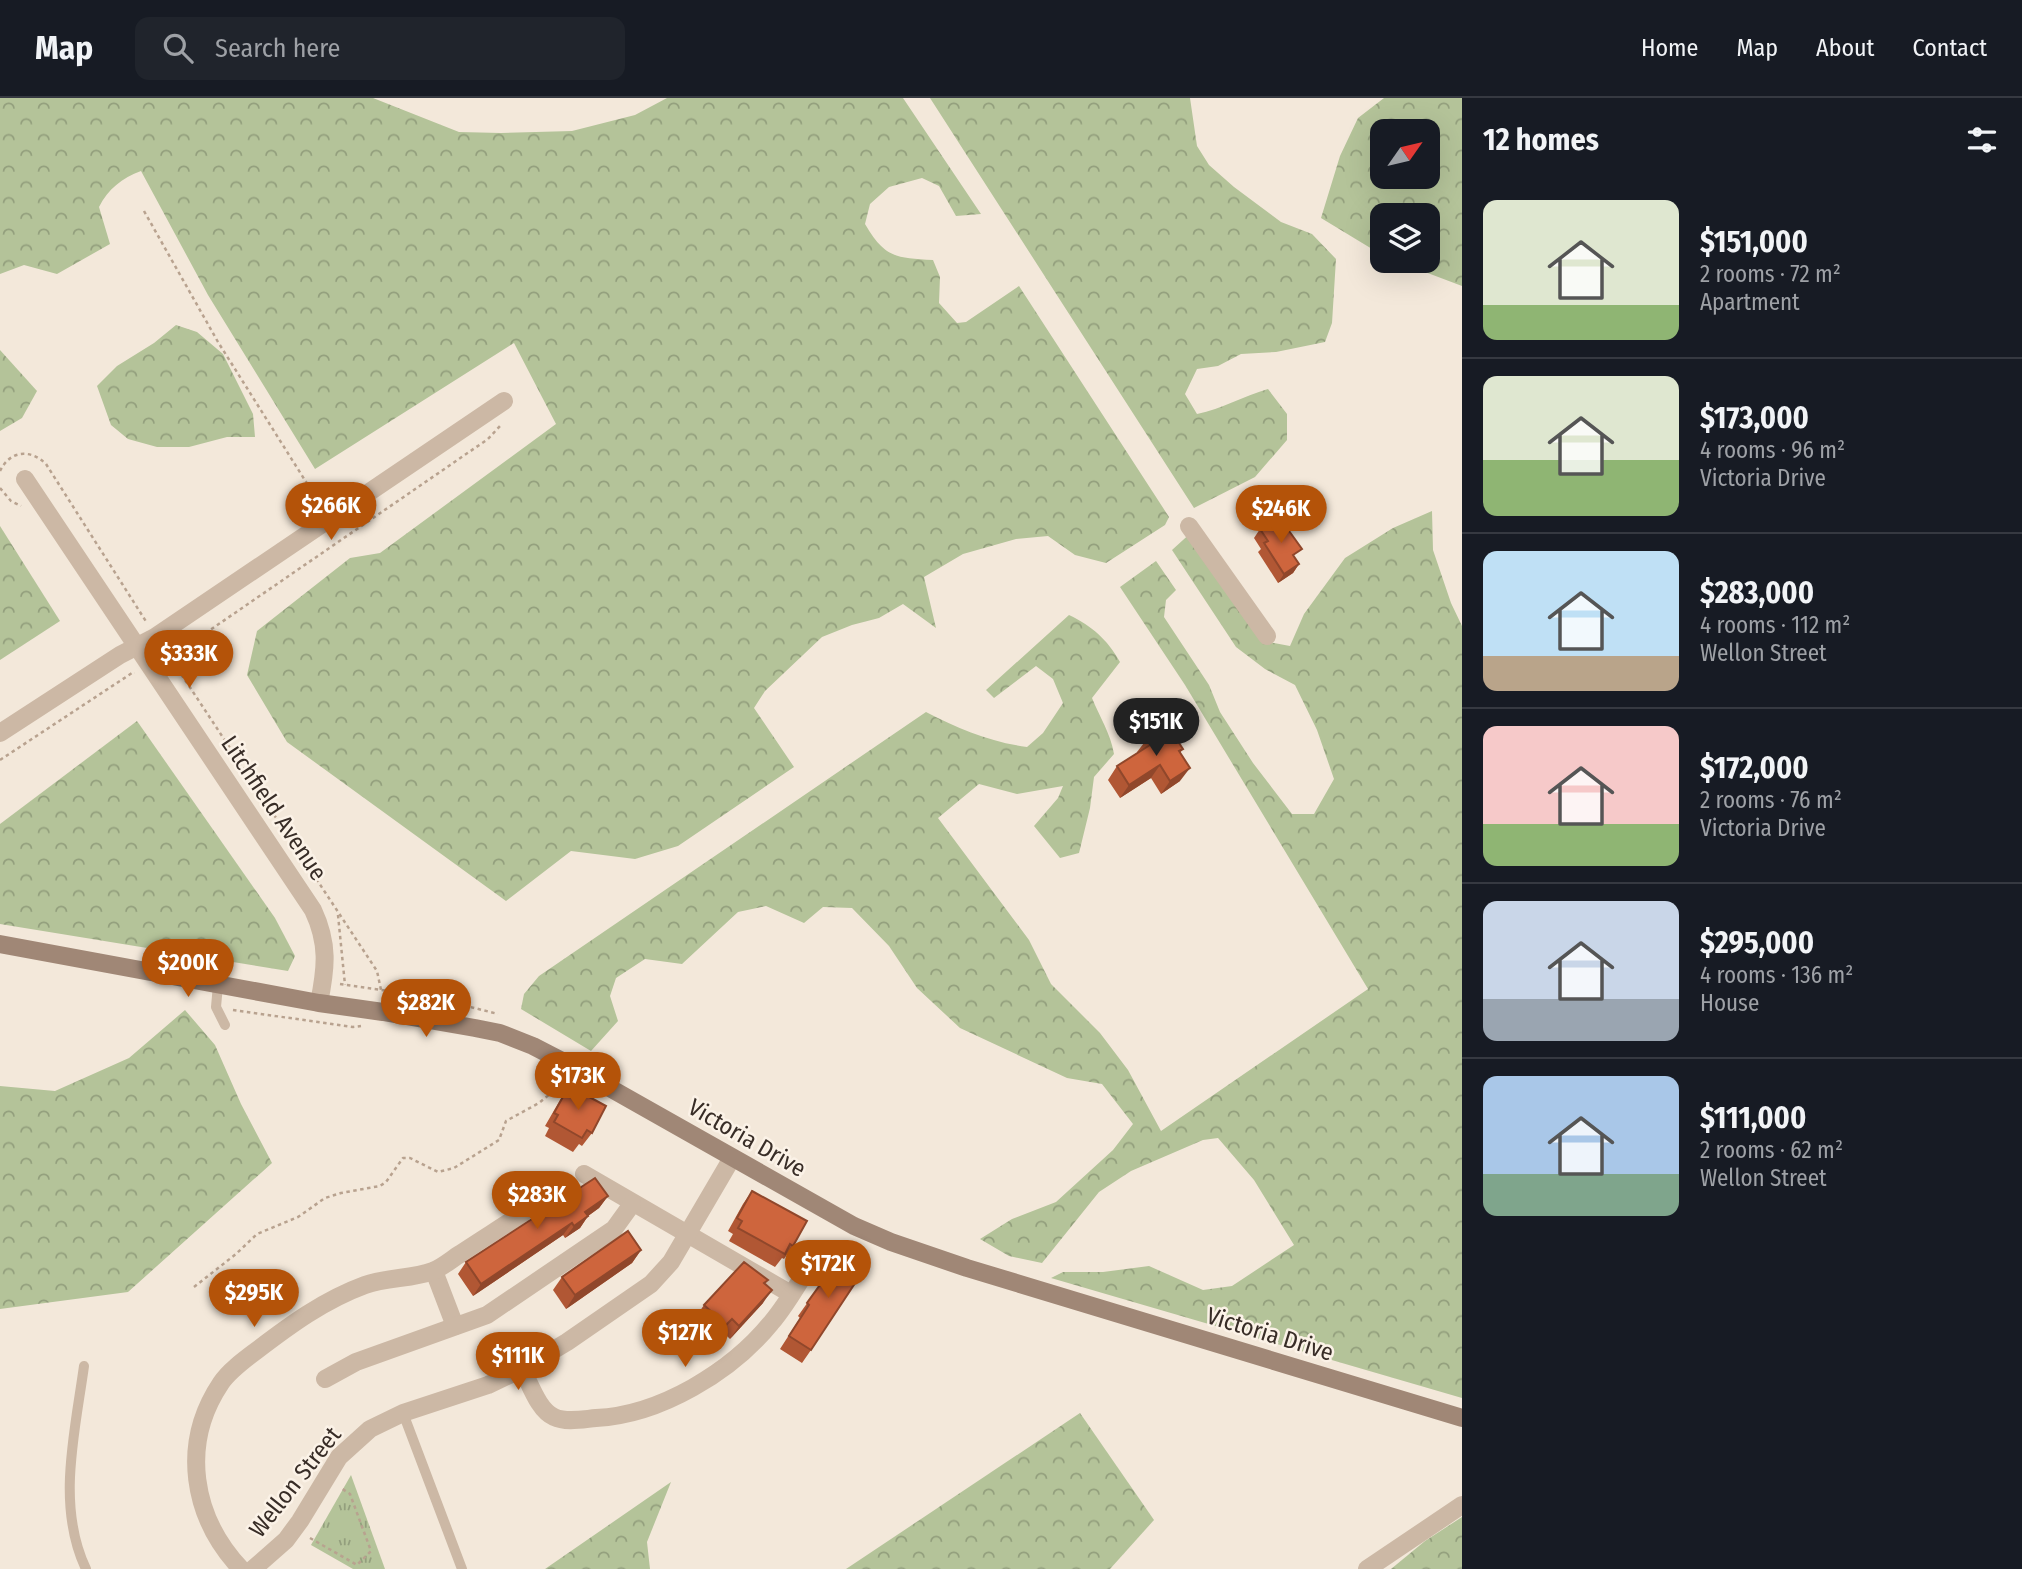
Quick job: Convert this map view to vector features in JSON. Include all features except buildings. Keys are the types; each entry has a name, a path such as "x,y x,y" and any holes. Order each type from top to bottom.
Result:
{"street":[{"path":"0,733 197,609 504,401"},
{"name":"Litchfield Avenue","path":"25,479 313,910 323,934 326,968 319,1003"},
{"path":"1189,526 1267,636"},
{"name":"Victoria Drive","path":"0,944 319,1003 500,1033 562,1061 815,1205 891,1242 967,1268 1462,1418"},
{"name":"Wellon Street","path":"253,1569 286,1540 339,1457 370,1429 403,1413 488,1385 522,1368 568,1342 651,1284 671,1262 732,1158"},
{"path":"584,1174 791,1294"},
{"path":"325,1380 356,1362 487,1315 614,1229 632,1203"},
{"path":"241,1569 228,1555 211,1527 195,1469 198,1438 207,1407 222,1381 296,1320 321,1305 367,1284 434,1271 523,1213"},
{"path":"522,1368 539,1400 554,1418 604,1418 643,1411 716,1373 746,1350 772,1323 818,1252"},
{"path":"434,1271 455,1326"},
{"path":"1367,1569 1462,1505"}],"lane":[{"path":"218,985 216,1007 225,1025"},
{"path":"84,1366 70,1467 69,1497 73,1527 86,1569"},
{"path":"403,1413 462,1569"}],"path":[{"path":"144,211 218,342 318,502"},
{"path":"160,666 169,656 340,543 353,531 488,439 500,426"},
{"path":"0,471 9,458 24,453 40,458 46,464 146,618 148,627"},
{"path":"0,488 11,501 21,506"},
{"path":"160,644 377,971 381,990"},
{"path":"0,760 125,677"},
{"path":"344,972 345,985"},
{"path":"338,984 444,1000 500,1015"},
{"path":"216,1007 353,1027 365,1026"},
{"path":"194,1287 257,1234 298,1217 325,1198 386,1182 403,1158 410,1158 438,1172 454,1168 499,1139 506,1121 539,1103 561,1085 550,1073"},
{"path":"310,1538 357,1565 370,1551 350,1494 341,1488"}],"green space":[{"path":"0,98 373,98 459,132 501,133 572,131 635,115 667,98 903,98 981,214 956,216 939,186 922,178 889,187 870,204 865,224 879,244 893,254 933,260 940,277 939,303 957,323 966,322 1019,286 1169,517 1165,525 1106,563 1075,555 1048,536 1016,539 963,554 924,577 936,628 903,604 879,618 822,637 765,691 754,708 794,767 678,846 635,859 571,851 506,901 287,742 247,675 257,631 350,558 380,553 556,424 514,343 315,469 208,295 141,171 116,185 99,207 110,244 57,274 24,265 0,274"},
{"path":"930,98 1190,98 1197,146 1209,165 1281,222 1312,234 1336,259 1332,323 1325,342 1276,352 1241,354 1218,366 1197,369 1185,394 1197,414 1268,389 1287,414 1287,440 1255,477 1194,508"},
{"path":"1384,98 1462,98 1462,286 1428,273 1440,273 1440,203 1370,203 1370,248 1321,218 1340,156 1358,118"},
{"path":"176,325 197,332 223,354 253,414 255,437 227,437 189,447 157,447 128,439 111,425 97,386 117,366 154,343"},
{"path":"0,350 37,391 22,418 0,431"},
{"path":"1432,511 1433,550 1462,626 1462,1398 1051,1278 1063,1272 1103,1272 1149,1266 1203,1290 1232,1286 1294,1245 1254,1180 1218,1138 1203,1140 1131,1171 1099,1192 1042,1263 1009,1256 980,1239 1012,1219 1056,1202 1113,1150 1133,1124 1102,1084 1067,1078 960,1028 917,988 889,946 852,908 823,907 804,923 766,906 738,912 682,964 645,959 616,978 610,996 618,1021 591,1051 521,1009 524,994 539,976 926,712 975,734 1027,747 1043,733 1063,703 1053,679 1036,666 994,698 986,690 1069,615 1098,634 1120,662 1092,698 1114,754 1094,777 1079,853 1060,858 1034,826 1058,798 1063,786 1017,794 979,784 938,818 1029,940 1051,984 1100,1033 1128,1070 1161,1131 1368,989 1185,685 1120,587 1156,561 1176,590 1166,600 1164,617 1209,685 1220,712 1253,763 1292,814 1314,814 1334,779 1317,730 1295,685 1265,669 1236,647 1172,550 1194,530 1263,641 1290,646 1304,614 1345,558 1393,528"},
{"path":"0,526 60,621 0,660"},
{"path":"137,721 275,918 295,956 288,971 0,924 0,824"},
{"path":"185,1010 215,1045 241,1104 272,1163 128,1292 0,1309 0,1086 55,1091 129,1058"},
{"path":"1080,1413 1154,1520 1110,1569 846,1569"},
{"path":"351,1475 385,1569 353,1569 311,1545"},
{"path":"671,1482 647,1542 650,1569 545,1569"},
{"path":"1462,1517 1462,1569 1391,1569 1425,1541"}]}
